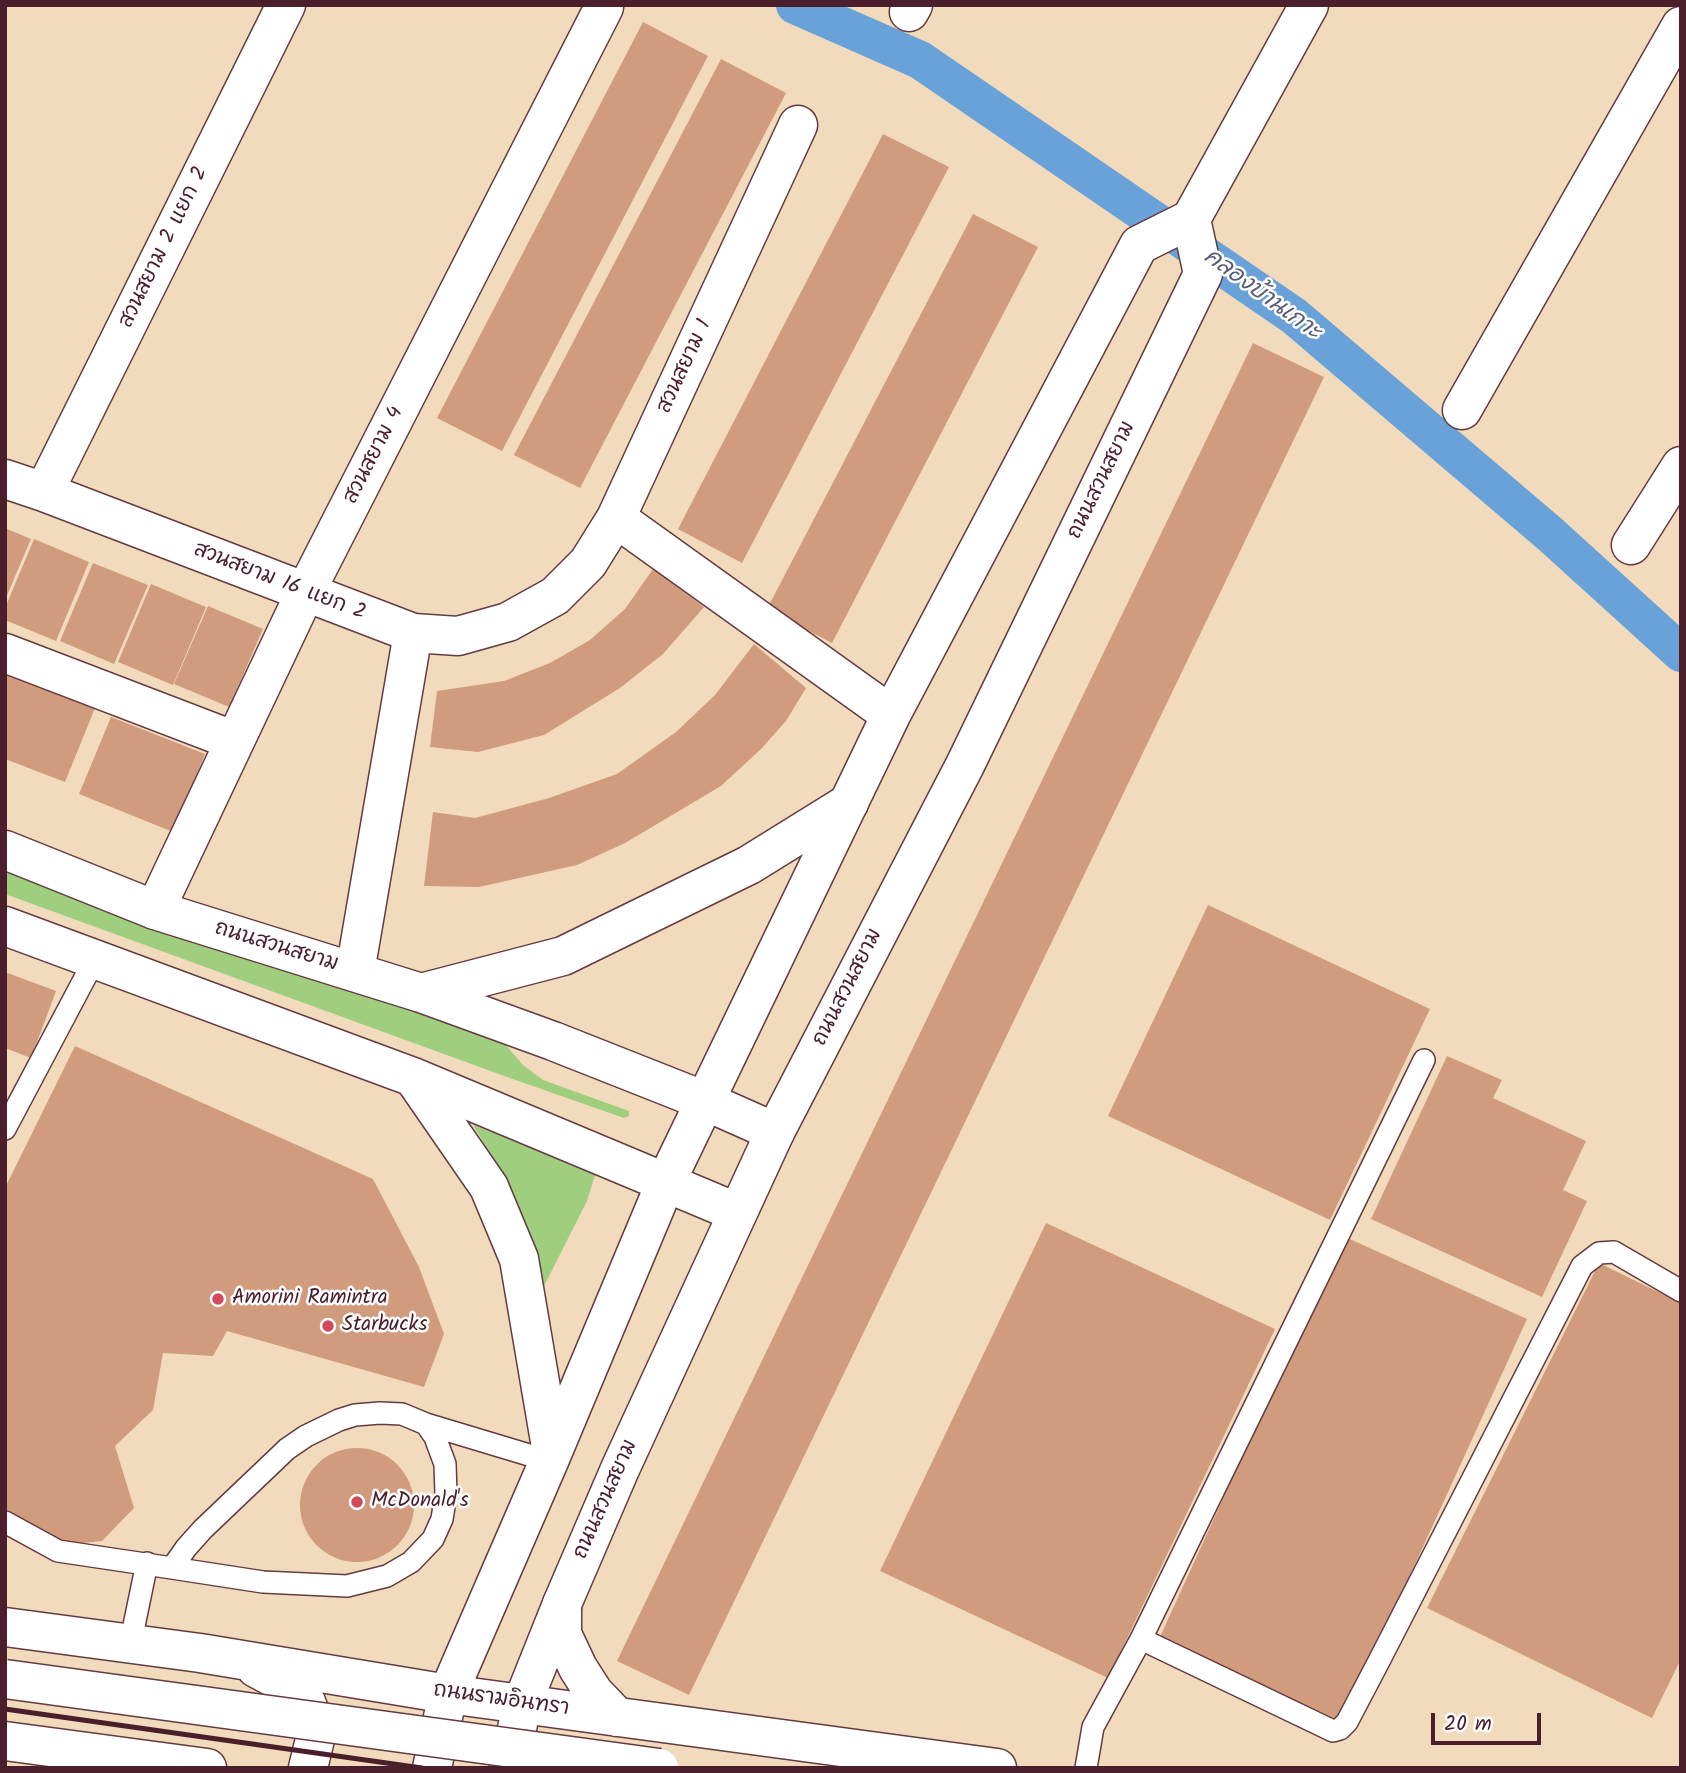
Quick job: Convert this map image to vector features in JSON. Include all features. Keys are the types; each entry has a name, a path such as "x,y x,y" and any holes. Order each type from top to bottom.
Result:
{"main road":[{"name":"สวนสยาม 2 แยก 2","path":"44,492 286,5"},
{"path":"432,1768 448,1694 665,1184 891,715 1139,245 1190,221 1309,5"},
{"name":"สวนสยาม 4","path":"155,910 305,593 604,7"},
{"path":"1462,410 1681,26"},
{"name":"สวนสยาม 1","path":"555,596 588,563 616,518 798,125"},
{"name":"ถนนสวนสยาม","path":"509,1768 522,1704 562,1604 736,1212 965,765 1203,274 1190,221"},
{"path":"1631,545 1681,466"},
{"name":"สวนสยาม 16 แยก 2","path":"5,479 413,633 458,636 508,622 555,596"},
{"path":"616,518 891,715"},
{"path":"355,972 413,633"},
{"path":"5,653 235,741"},
{"path":"421,993 563,956 749,865 849,803"},
{"name":"ถนนสวนสยาม","path":"5,850 155,910 421,993 553,1041 705,1101 775,1132"},
{"path":"5,926 413,1077 736,1212"},
{"path":"413,1077 489,1187 519,1258 550,1457"},
{"path":"562,1604 562,1634 578,1668 594,1693 617,1717"},
{"name":"ถนนรามอินทรา","path":"5,1627 239,1659 448,1694 933,1763 997,1768"},
{"path":"239,1659 282,1682 306,1702 317,1731 308,1768"},
{"path":"5,1679 659,1768"},
{"path":"5,1741 206,1768"}],"lane":[{"path":"5,1129 95,959"},
{"path":"1086,1768 1093,1727 1141,1639 1424,1060"},
{"path":"1141,1639 1333,1731 1340,1729 1347,1722 1378,1663 1582,1266 1599,1253 1614,1252 1681,1291"},
{"path":"172,1568 186,1548 270,1464 306,1436 340,1420 371,1413 402,1414 426,1424 550,1457"},
{"path":"5,1522 58,1551 263,1582 347,1586 376,1580 400,1569 420,1554 433,1539 442,1518 446,1494 446,1464 442,1451 426,1424"},
{"path":"130,1645 147,1563"}],"green space":[{"path":"5,864 505,1044 523,1065 543,1080 629,1111 629,1116 624,1118 507,1077 5,894"},
{"path":"473,1125 596,1172 587,1201 540,1294 490,1153"}],"building":[{"path":"643,22 708,56 502,451 437,418"},
{"path":"721,59 786,93 580,488 514,455"},
{"path":"883,134 949,167 742,563 678,529"},
{"path":"973,214 1038,247 832,643 767,609"},
{"path":"1253,343 1324,377 689,1695 617,1661"},
{"path":"5,528 31,539 5,600"},
{"path":"34,539 89,562 56,641 5,620 5,608"},
{"path":"93,563 148,585 114,664 60,641"},
{"path":"653,569 704,607 663,654 620,688 544,735 478,752 430,747 437,691 504,681 550,663 590,640 625,609"},
{"path":"151,584 206,607 173,685 118,662"},
{"path":"208,606 263,629 229,707 174,684"},
{"path":"754,644 806,688 786,721 761,749 721,786 625,843 577,865 479,887 424,886 433,812 475,818 549,798 617,774 676,732 715,695"},
{"path":"5,673 95,708 65,782 5,759"},
{"path":"111,717 205,754 173,832 79,794"},
{"path":"1208,905 1430,1009 1330,1220 1108,1116"},
{"path":"5,972 56,991 31,1058 5,1048"},
{"name":"Amorini Ramintra","path":"75,1046 373,1179 419,1267 444,1334 424,1387 227,1331 213,1356 163,1353 153,1410 115,1446 134,1508 102,1541 56,1546 5,1518 5,1188"},
{"path":"1447,1056 1502,1080 1493,1098 1586,1141 1563,1190 1587,1201 1542,1297 1371,1219"},
{"path":"1046,1223 1275,1329 1108,1678 880,1571"},
{"path":"1343,1236 1527,1319 1343,1722 1159,1639"},
{"path":"1599,1263 1681,1303 1681,1659 1652,1718 1427,1608"},
{"name":"McDonald's","path":"357,1448 379,1453 397,1465 409,1483 414,1505 409,1527 397,1545 379,1557 357,1562 335,1557 317,1545 305,1527 300,1505 305,1483 317,1465 335,1453"}],"waterway":[{"name":"คลองบ้านเกาะ","path":"795,5 920,60 1294,316 1550,534 1681,653"}],"railway":[{"path":"5,1709 422,1768"}],"place":[{"name":"Amorini Ramintra","path":"218,1299"},
{"name":"Starbucks","path":"328,1326"},
{"name":"McDonald's","path":"357,1502"}]}
